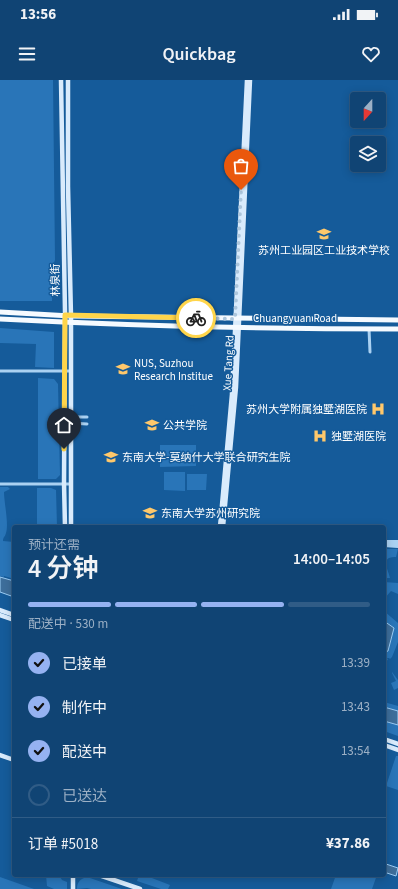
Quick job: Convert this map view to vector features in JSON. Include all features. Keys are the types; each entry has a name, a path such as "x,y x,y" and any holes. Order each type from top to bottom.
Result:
{"main road":[{"name":"林泉街","path":"61,80 65,315 65,525"},
{"name":"林泉街","path":"68,80 68,186 71,316 71,525"},
{"name":"Xue Tang Rd","path":"223,525 236,387 237,319 247,80"},
{"name":"Xue Tang Rd","path":"237,319 250,80"},
{"name":"Chuangyuan Road","path":"0,312 71,316 398,320"},
{"name":"Chuangyuan Road","path":"0,319 237,328 398,329"},
{"name":"Xue Tang Rd","path":"220,525 237,328"},
{"path":"0,610 12,614"},
{"path":"0,615 12,619"},
{"path":"386,740 398,744"},
{"path":"386,746 398,750"},
{"path":"0,755 12,759"},
{"path":"73,877 73,889"},
{"path":"105,877 140,889"}],"street":[{"path":"369,329 370,352"},
{"path":"0,371 70,371"},
{"path":"70,417 87,417"},
{"path":"70,423 87,424"},
{"path":"0,484 70,484"},
{"path":"386,542 398,542"},
{"path":"386,546 398,546"}],"shaded area":[{"path":"0,80 53,80 55,260 52,268 52,301 0,301"},
{"path":"0,328 54,332 54,368 35,367 36,344 0,343"},
{"path":"38,378 54,379 58,384 60,475 56,479 38,479"},
{"path":"160,445 196,445 196,466 160,467"},
{"path":"164,472 185,472 185,491 164,490"},
{"path":"187,474 207,474 206,490 187,490"},
{"path":"0,487 8,487 10,489 4,492 7,529 3,541 12,542 12,578 0,576"},
{"path":"37,488 51,488 56,490 57,525 37,525"},
{"path":"386,549 398,549 396,557 391,557 386,561"},
{"path":"386,564 387,568 390,578 386,578"},
{"path":"0,577 12,580 12,596 0,592"},
{"path":"386,582 398,583 398,594 391,591 386,597"},
{"path":"386,613 398,623 398,642 392,657 390,659 387,658 388,660 386,660"},
{"path":"386,622 394,628 388,651 386,652"},
{"path":"392,672 398,680 398,688 394,690 391,683 396,681"},
{"path":"386,703 398,706 398,711 386,708"},
{"path":"386,708 398,711 398,725 386,722"},
{"path":"386,722 398,725 398,736 386,732"},
{"path":"396,756 398,756 398,790 386,786"},
{"path":"386,864 398,868 396,876 386,873"},
{"path":"0,877 34,889 0,889"},
{"path":"46,877 60,877 62,880 67,882 67,889 54,889 47,886"},
{"path":"87,877 122,889 77,889 79,881"},
{"path":"138,877 149,877 170,885 168,889 161,889 137,881"},
{"path":"335,877 376,877 372,889 331,889"}],"way so far":[{"path":"196,318 235,319 241,190"}],"place":[{"name":"苏州工业园区工业技术学校","path":"324,234"},
{"name":"NUS, Suzhou Research Institue","path":"123,369"},
{"name":"苏州大学附属独墅湖医院","path":"378,409"},
{"name":"公共学院","path":"152,425"},
{"name":"独墅湖医院","path":"320,436"},
{"name":"东南大学-莫纳什大学联合研究生院","path":"111,457"},
{"name":"东南大学苏州研究院","path":"150,513"}],"route":[{"path":"64,449 65,315 196,318"}]}
